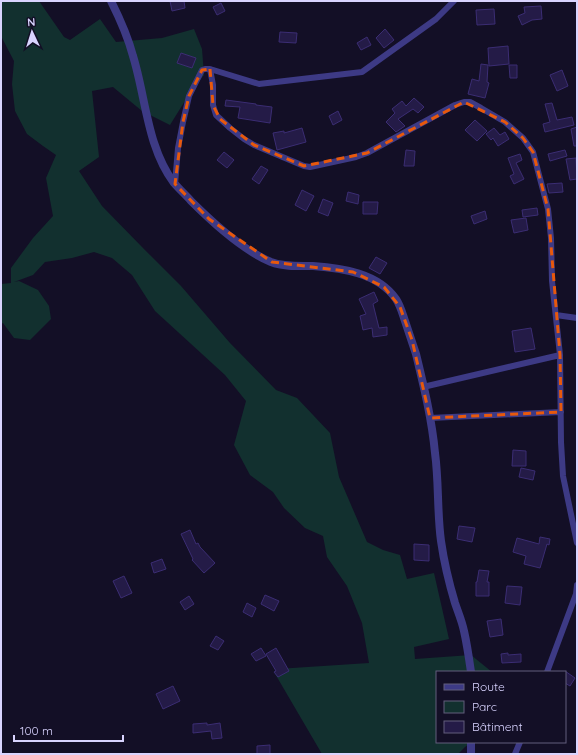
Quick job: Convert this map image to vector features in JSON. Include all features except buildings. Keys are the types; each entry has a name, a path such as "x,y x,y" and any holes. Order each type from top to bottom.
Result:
{"street":[{"path":"111,1 121,21 133,56 157,152 164,168 175,184 209,218 230,236 272,262 288,266 315,266 353,272 373,278 395,298 400,307 412,340 430,418 436,453 441,542 446,570 464,630 471,671"},
{"path":"175,184 178,148 189,96 202,70 210,69 259,84 362,72 436,19 454,1"},
{"path":"210,69 214,85 213,105 216,116 244,139 254,145 304,166 310,167 356,157 367,153 455,105 464,102 470,102 505,122 524,138 533,152 548,210 551,238 552,280 560,355 563,476 577,543"},
{"path":"556,315 577,318"},
{"path":"423,386 560,355"},
{"path":"430,418 561,412"},
{"path":"547,671 576,594 577,585"},
{"path":"471,743 471,754"},
{"path":"515,754 520,743"}],"highlighted area":[{"path":"210,69 213,105 220,119 254,145 304,166 367,153 464,102 505,122 523,138 533,152 548,209 560,355 561,412 430,418 412,340 400,307 384,287 353,272 272,262 209,219 175,184 183,122 189,96 202,70"}],"green space":[{"path":"1,1 39,1 64,37 70,40 100,19 116,42 162,38 194,29 202,49 204,75 188,96 170,125 142,111 113,87 92,91 99,157 79,171 102,206 181,286 230,343 276,390 297,398 330,433 339,477 367,542 383,550 400,555 407,579 434,573 449,639 414,647 415,659 471,655 491,671 436,671 436,743 471,743 458,754 322,754 274,672 277,669 369,663 362,623 347,586 327,557 323,536 305,528 284,508 273,492 250,475 234,445 246,401 225,375 155,311 132,275 112,258 94,252 72,258 45,262 33,275 14,282 19,281 38,290 49,306 51,319 30,340 14,338 3,323 1,324 1,284 11,283 11,268 33,238 53,216 46,178 56,155 27,134 15,111 12,84 14,61 1,36"}]}
